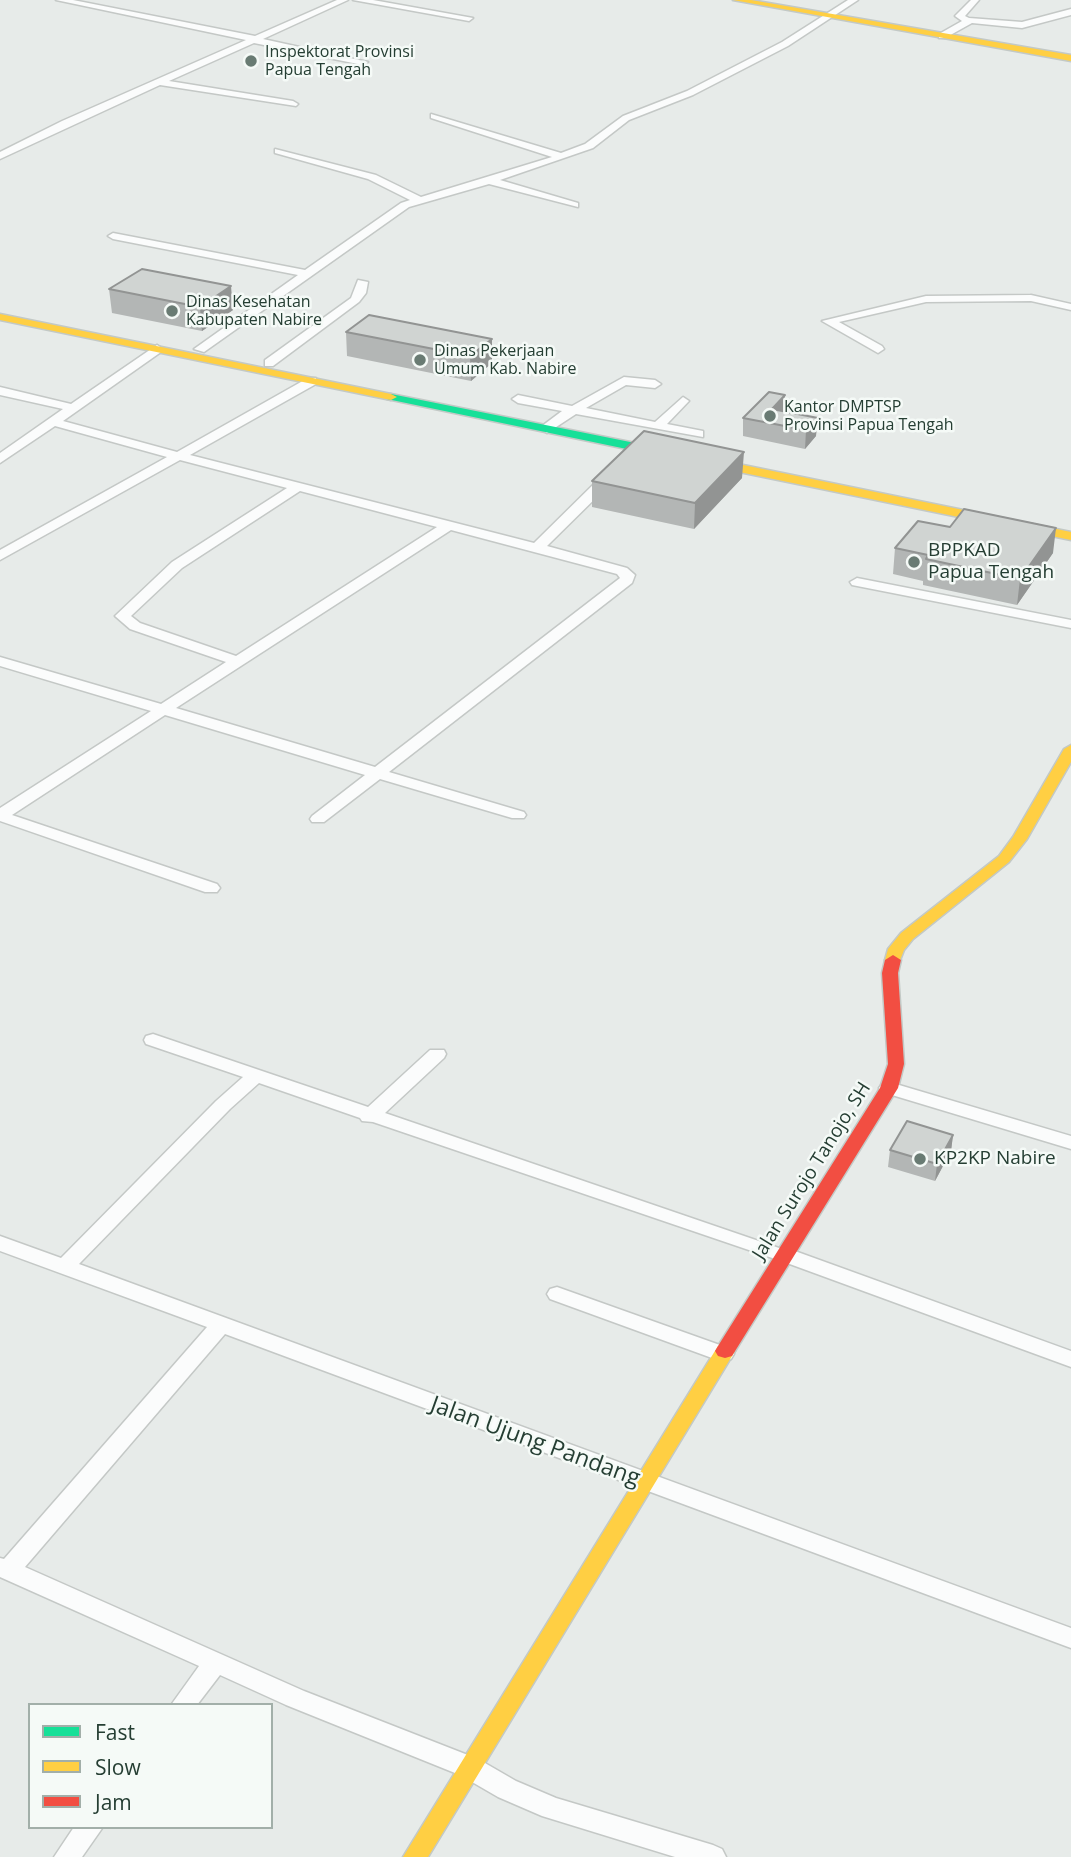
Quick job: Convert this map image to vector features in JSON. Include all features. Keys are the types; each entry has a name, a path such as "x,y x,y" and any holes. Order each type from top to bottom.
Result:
{"main road":[{"path":"737,0 1071,58"},
{"path":"0,309 1029,522 1071,536"},
{"path":"0,317 312,381 552,425 629,457 685,457 1029,522 1071,524"},
{"name":"Jalan Surojo Tanojo, SH","path":"415,1857 643,1482 889,1088 897,1064 890,973 896,949 907,936 1004,859 1020,838 1071,749"}],"street":[{"path":"60,0 363,62"},
{"path":"96,7 113,0"},
{"path":"0,156 158,82 344,0"},
{"path":"358,0 468,18"},
{"path":"200,349 405,205 562,157 593,144 626,118 686,95 785,44 826,15 854,0"},
{"path":"975,0 969,9 959,16 971,20 1022,25 1071,12"},
{"path":"942,36 971,20"},
{"path":"158,82 293,104"},
{"path":"434,116 562,157"},
{"path":"279,150 368,175 418,200"},
{"path":"487,180 574,205"},
{"path":"113,236 309,274"},
{"path":"269,363 355,300 362,282"},
{"path":"878,349 828,321 917,299 1040,299 1071,294"},
{"path":"1040,299 1071,307"},
{"path":"0,458 157,349"},
{"path":"0,556 312,381"},
{"path":"552,425 624,381 655,384"},
{"path":"0,391 74,408"},
{"path":"518,399 698,434"},
{"path":"658,426 683,401"},
{"path":"54,422 537,548 622,571 629,576 318,819"},
{"path":"537,548 629,457"},
{"path":"237,662 135,626 122,616 177,565 299,486"},
{"path":"0,816 449,525"},
{"path":"857,582 1071,624"},
{"path":"0,661 380,772 518,816"},
{"path":"0,816 211,888"},
{"path":"153,1040 369,1117 784,1256 1071,1359"},
{"path":"369,1117 437,1054"},
{"path":"65,1266 223,1104 255,1077"},
{"path":"889,1088 1071,1143"},
{"name":"Jalan Ujung Pandang","path":"0,1243 1071,1638"},
{"path":"557,1294 723,1354"},
{"path":"221,1325 4,1569 215,1663 469,1767 507,1789 551,1808 713,1857"},
{"path":"185,1703 215,1663"},
{"path":"67,1857 88,1829"}],"building":[{"path":"142,269 231,286 200,307 109,289"},
{"path":"369,315 492,339 470,356 346,332"},
{"path":"769,392 785,395 772,409 818,418 806,430 743,418"},
{"path":"644,431 744,452 695,503 592,481"},
{"path":"964,509 1056,528 1020,579 926,559 928,555 895,548 918,521 950,527"},
{"path":"907,1121 953,1135 937,1164 890,1150"}],"traffic: fast":[{"path":"391,397 665,453"}],"traffic: slow":[{"path":"737,0 1071,58"},
{"path":"0,317 391,397"},
{"path":"709,462 1071,536"},
{"path":"893,960 896,949 907,936 1004,859 1020,839 1071,749"},
{"path":"415,1857 725,1351"}],"traffic: jam":[{"path":"725,1351 889,1088 896,1064 890,973 893,960"}],"place":[{"name":"Inspektorat Provinsi Papua Tengah","path":"251,61"},
{"name":"Dinas Kesehatan Kabupaten Nabire","path":"172,311"},
{"name":"Dinas Pekerjaan Umum Kab. Nabire","path":"420,360"},
{"name":"Kantor DMPTSP Provinsi Papua Tengah","path":"770,416"},
{"name":"BPPKAD Papua Tengah","path":"914,562"},
{"name":"KP2KP Nabire","path":"920,1159"}]}
